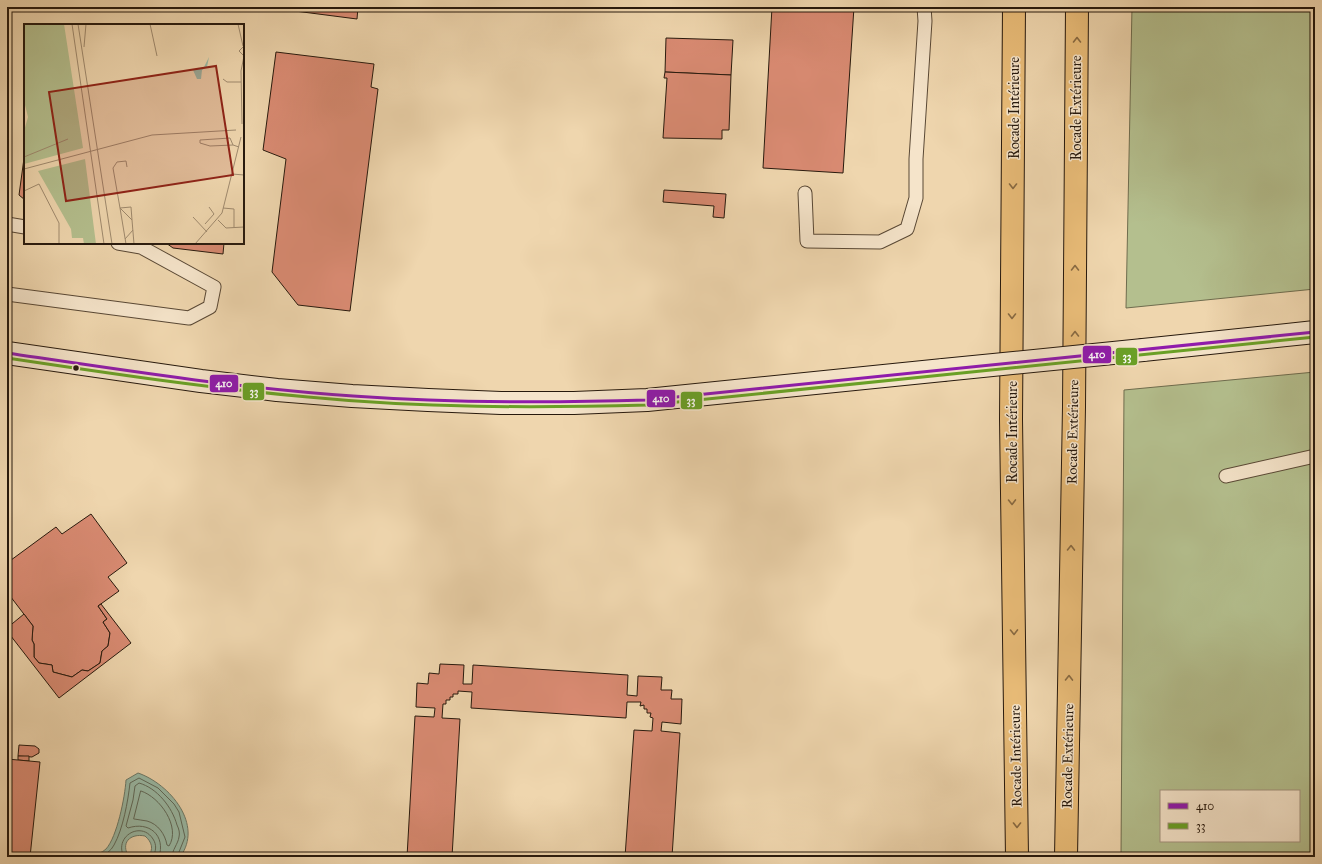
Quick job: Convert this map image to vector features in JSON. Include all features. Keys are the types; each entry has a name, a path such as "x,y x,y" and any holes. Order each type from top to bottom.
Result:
{"highway":[{"name":"Rocade Intérieure","path":"1014,7 1011,419 1017,857"},
{"name":"Rocade Extérieure","path":"1066,857 1074,407 1077,7"}],"main road":[{"path":"7,353 201,381 277,390 352,396 501,403 574,402 647,400 1315,332"}],"lane":[{"path":"805,193 807,241 880,242 907,228 916,198 916,159 925,21 924,7"},
{"path":"7,224 24,227"},
{"path":"7,294 189,318 210,306 214,287 141,247 124,244"},
{"path":"1226,476 1315,456"}],"shaded area":[{"path":"1132,7 1315,7 1315,289 1126,308"},
{"path":"1315,372 1315,857 1121,857 1124,390"}],"water":[{"path":"138,773 150,778 172,796 186,819 188,832 186,845 180,857 148,857 152,848 151,843 145,836 140,835 131,838 126,843 126,852 129,857 89,857 102,852 110,843 114,836 120,816 126,780"}],"building":[{"path":"264,7 358,7 357,19"},
{"path":"772,7 854,7 843,173 763,168"},
{"path":"666,38 733,40 731,75 665,72"},
{"path":"276,52 374,64 371,87 378,89 350,311 298,305 272,272 286,159 263,150"},
{"path":"665,72 731,75 729,130 722,130 722,139 663,138 667,78 664,78"},
{"path":"24,158 24,199 19,195"},
{"path":"664,190 726,194 724,218 713,217 714,206 663,202"},
{"path":"167,244 224,244 223,254 173,248"},
{"path":"91,514 127,563 108,577 119,591 98,606 107,619 103,622 110,633 108,646 102,651 100,663 88,671 82,670 72,677 53,672 52,665 39,663 34,657 34,644 32,640 33,626 7,592 7,563 56,527 62,534"},
{"path":"101,604 131,643 59,698 7,631 7,628 24,614 33,626 32,640 34,644 34,657 39,663 52,665 53,672 72,677 82,670 88,671 100,663 102,651 108,646 110,633 103,622 107,619 98,606"},
{"path":"440,664 464,665 463,684 472,684 473,665 628,675 627,695 637,696 638,676 662,677 661,690 672,690 671,699 682,699 681,724 662,722 661,731 680,733 672,857 625,857 634,730 652,731 653,718 650,717 651,713 647,713 647,709 644,709 644,705 640,706 641,702 627,702 626,718 471,708 472,692 458,691 458,694 453,694 453,697 450,697 450,700 446,700 446,704 443,704 442,718 460,719 452,857 407,857 415,716 434,717 435,708 416,707 417,683 428,684 429,673 439,674"},
{"path":"19,745 35,746 39,749 39,753 32,757 18,756"},
{"path":"18,756 29,756 29,761 18,760"},
{"path":"7,759 40,762 30,857 7,854"},
{"path":"7,854 12,855 20,856 7,857"}],"transit line":[{"name":"410","path":"7,353 180,378 310,393 426,400 574,402 647,400 1315,332"},
{"name":"33","path":"7,358 195,385 350,401 520,407 605,406 648,405 1315,337"}]}
